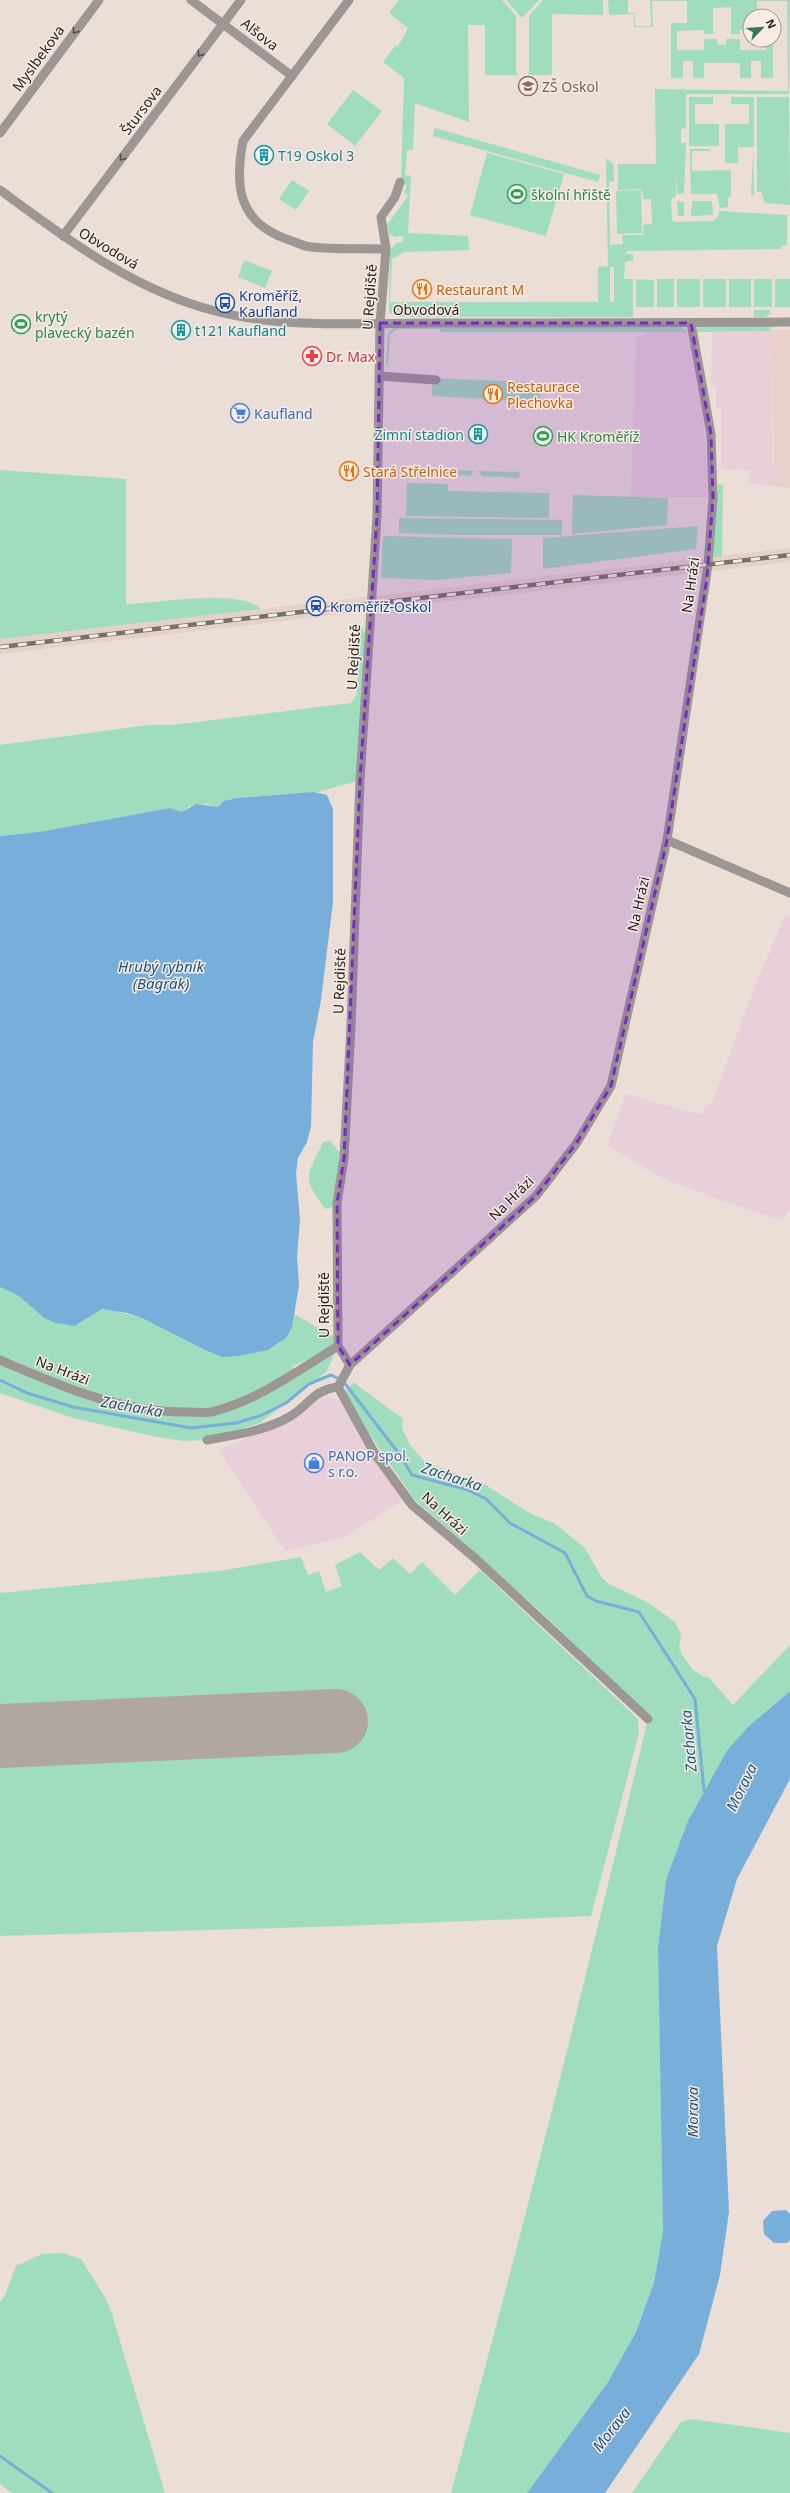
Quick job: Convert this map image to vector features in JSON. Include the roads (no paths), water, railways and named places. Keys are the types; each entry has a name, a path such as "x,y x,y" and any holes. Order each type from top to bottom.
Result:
{"street":[{"name":"Myslbekova","path":"0,133 99,0"},
{"name":"Alšova","path":"191,0 224,23 292,76"},
{"name":"Štursova","path":"63,236 241,0"},
{"name":"U Rejdiště","path":"348,1369 338,1346 337,1203 344,1158 351,1026 360,780 377,516 380,323 386,249 310,247 269,233 252,217 241,195 238,169 243,141 350,0"},
{"path":"386,249 381,217 395,197 400,182"},
{"name":"Obvodová","path":"0,190 63,236 128,277 186,302 216,312 260,319 380,323 790,322"},
{"name":"Na Hrázi","path":"648,1719 476,1559 412,1504 375,1454 338,1386 348,1369 536,1196 576,1144 611,1086 667,840 707,577 713,498 711,434 691,323"},
{"path":"379,376 436,380"},
{"path":"667,840 790,893"},
{"name":"Na Hrázi","path":"0,1360 72,1391 166,1413 214,1412 244,1402 338,1346"},
{"path":"207,1440 246,1433 289,1417 320,1390 338,1386"}],"water":[{"name":"Hrubý rybník (Bagrák)","path":"314,792 327,795 333,809 333,902 321,1000 313,1042 311,1126 307,1142 298,1158 296,1173 300,1220 297,1257 299,1285 292,1327 286,1338 268,1350 238,1356 222,1357 142,1318 127,1313 102,1309 74,1326 56,1323 44,1318 19,1296 0,1287 0,836 39,832 170,808 182,812 196,804 218,807 224,801 237,798"},
{"name":"Morava","path":"790,1691 790,1779 737,1879 717,1946 729,2212 720,2275 699,2354 605,2493 527,2493 608,2382 636,2332 654,2283 663,2231 658,1947 666,1880 688,1821 728,1749 749,1726"},
{"path":"786,2210 790,2214 790,2240 787,2243 774,2243 764,2234 763,2221 772,2211"}],"waterway":[{"name":"Zacharka","path":"0,1380 27,1393 73,1407 191,1428 236,1423 262,1415 286,1403 309,1384 331,1375 343,1381 400,1455 412,1475 468,1490 486,1499 510,1523 565,1553 587,1596 596,1601 639,1612 695,1699 704,1790 706,1793"},
{"path":"0,2456 52,2493"}],"railway":[{"path":"0,647 790,555"}],"place":[{"name":"ZŠ Oskol","path":"528,86"},
{"name":"T19 Oskol 3","path":"264,155"},
{"name":"školní hřiště","path":"517,194"},
{"name":"Restaurant M","path":"422,289"},
{"name":"Kroměříž, Kaufland","path":"225,303"},
{"name":"krytý plavecký bazén","path":"21,324"},
{"name":"t121 Kaufland","path":"181,330"},
{"name":"Dr. Max","path":"312,356"},
{"name":"Restaurace Plechovka","path":"493,394"},
{"name":"Kaufland","path":"240,413"},
{"name":"Zimní stadion","path":"478,434"},
{"name":"HK Kroměříž","path":"543,436"},
{"name":"Stará Střelnice","path":"349,471"},
{"name":"Kroměříž-Oskol","path":"316,606"},
{"name":"PANOP spol. s r.o.","path":"314,1463"}]}
